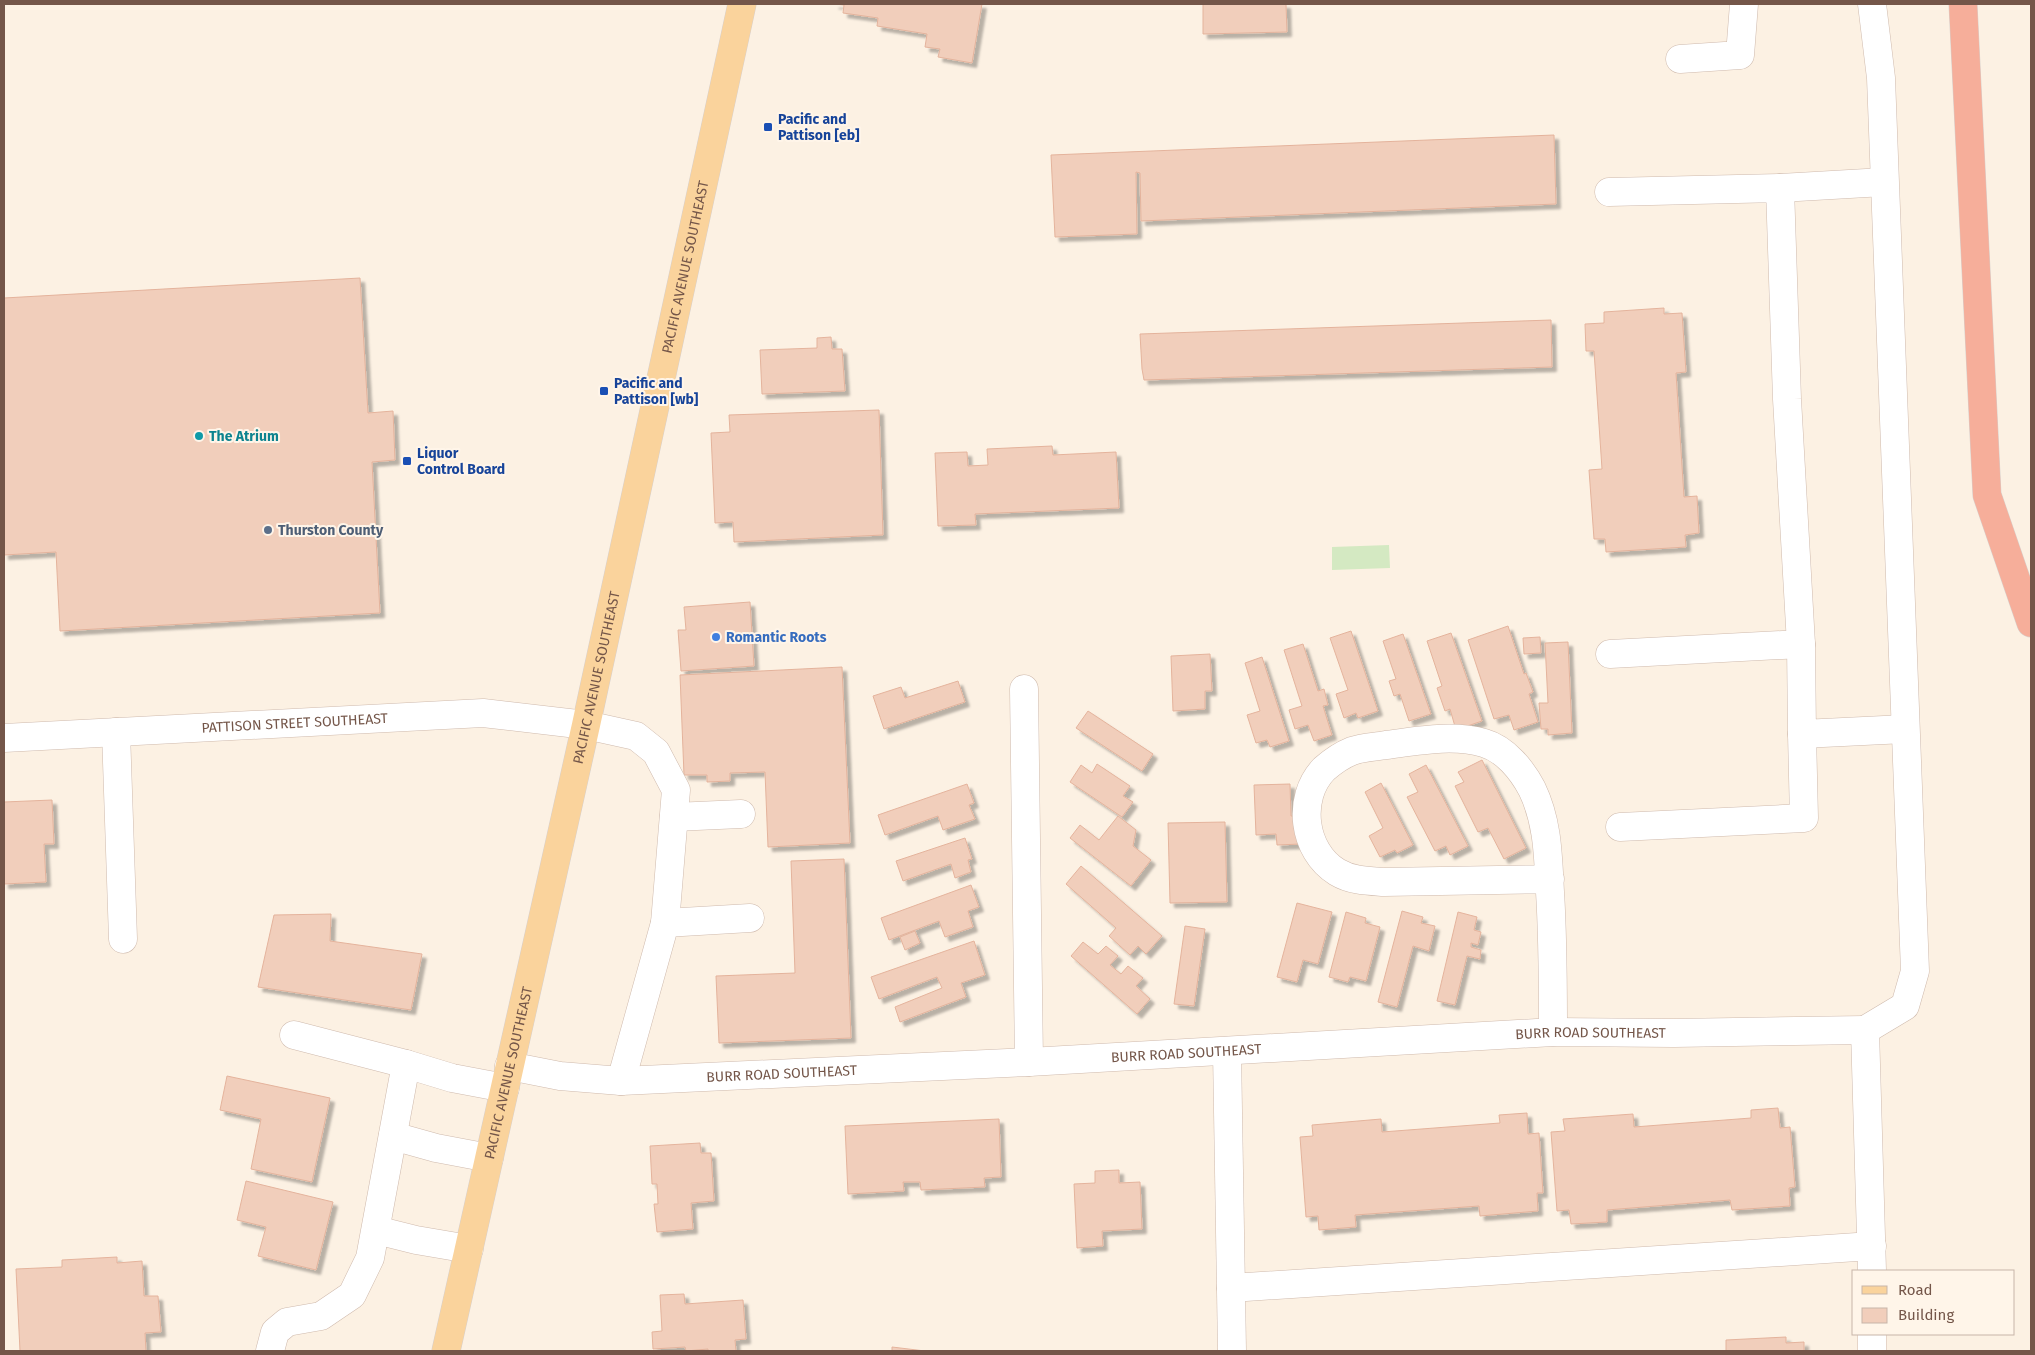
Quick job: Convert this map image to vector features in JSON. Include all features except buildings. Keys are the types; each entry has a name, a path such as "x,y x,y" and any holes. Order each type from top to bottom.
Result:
{"highway":[{"path":"1963,4 1987,495 2031,623"}],"main road":[{"name":"PACIFIC AVENUE SOUTHEAST","path":"446,1351 586,725 742,4"}],"street":[{"path":"1680,59 1740,55 1744,4"},
{"path":"1230,1288 1872,1258 1865,1030 1905,1006 1915,971 1881,78 1872,4"},
{"path":"1609,192 1780,188 1884,182"},
{"path":"1620,827 1804,818 1801,644 1787,400 1780,188"},
{"path":"1610,654 1801,644"},
{"path":"1024,689 1029,1062"},
{"name":"PATTISON STREET SOUTHEAST","path":"4,738 483,712 586,725 636,736 656,752 676,790 665,923 621,1081"},
{"path":"1802,734 1906,728"},
{"path":"116,732 123,939"},
{"path":"1550,879 1358,881 1338,872 1318,854 1311,839 1307,823 1307,807 1310,792 1324,769 1342,755 1355,750 1446,739 1466,740 1485,743 1512,760 1531,788 1543,817 1548,846 1550,879 1554,1032"},
{"path":"674,817 741,814"},
{"path":"665,923 750,918"},
{"name":"BURR ROAD SOUTHEAST","path":"294,1035 452,1078 560,1076 621,1081 1029,1062 1554,1032 1674,1033 1865,1030"},
{"path":"1227,1051 1232,1351"},
{"path":"270,1351 275,1332 287,1322 321,1316 352,1295 370,1258 406,1064"},
{"path":"393,1136 436,1148 489,1158"},
{"path":"376,1230 416,1240 469,1248"},
{"path":"1872,1335 1872,1351"}],"green space":[{"path":"1389,545 1390,568 1332,570 1332,547"}],"place":[{"name":"Pacific and Pattison [eb]","path":"768,127"},
{"name":"Pacific and Pattison [wb]","path":"604,391"},
{"name":"The Atrium","path":"199,436"},
{"name":"Liquor Control Board","path":"407,461"},
{"name":"Thurston County","path":"268,530"},
{"name":"Romantic Roots","path":"716,637"}]}
